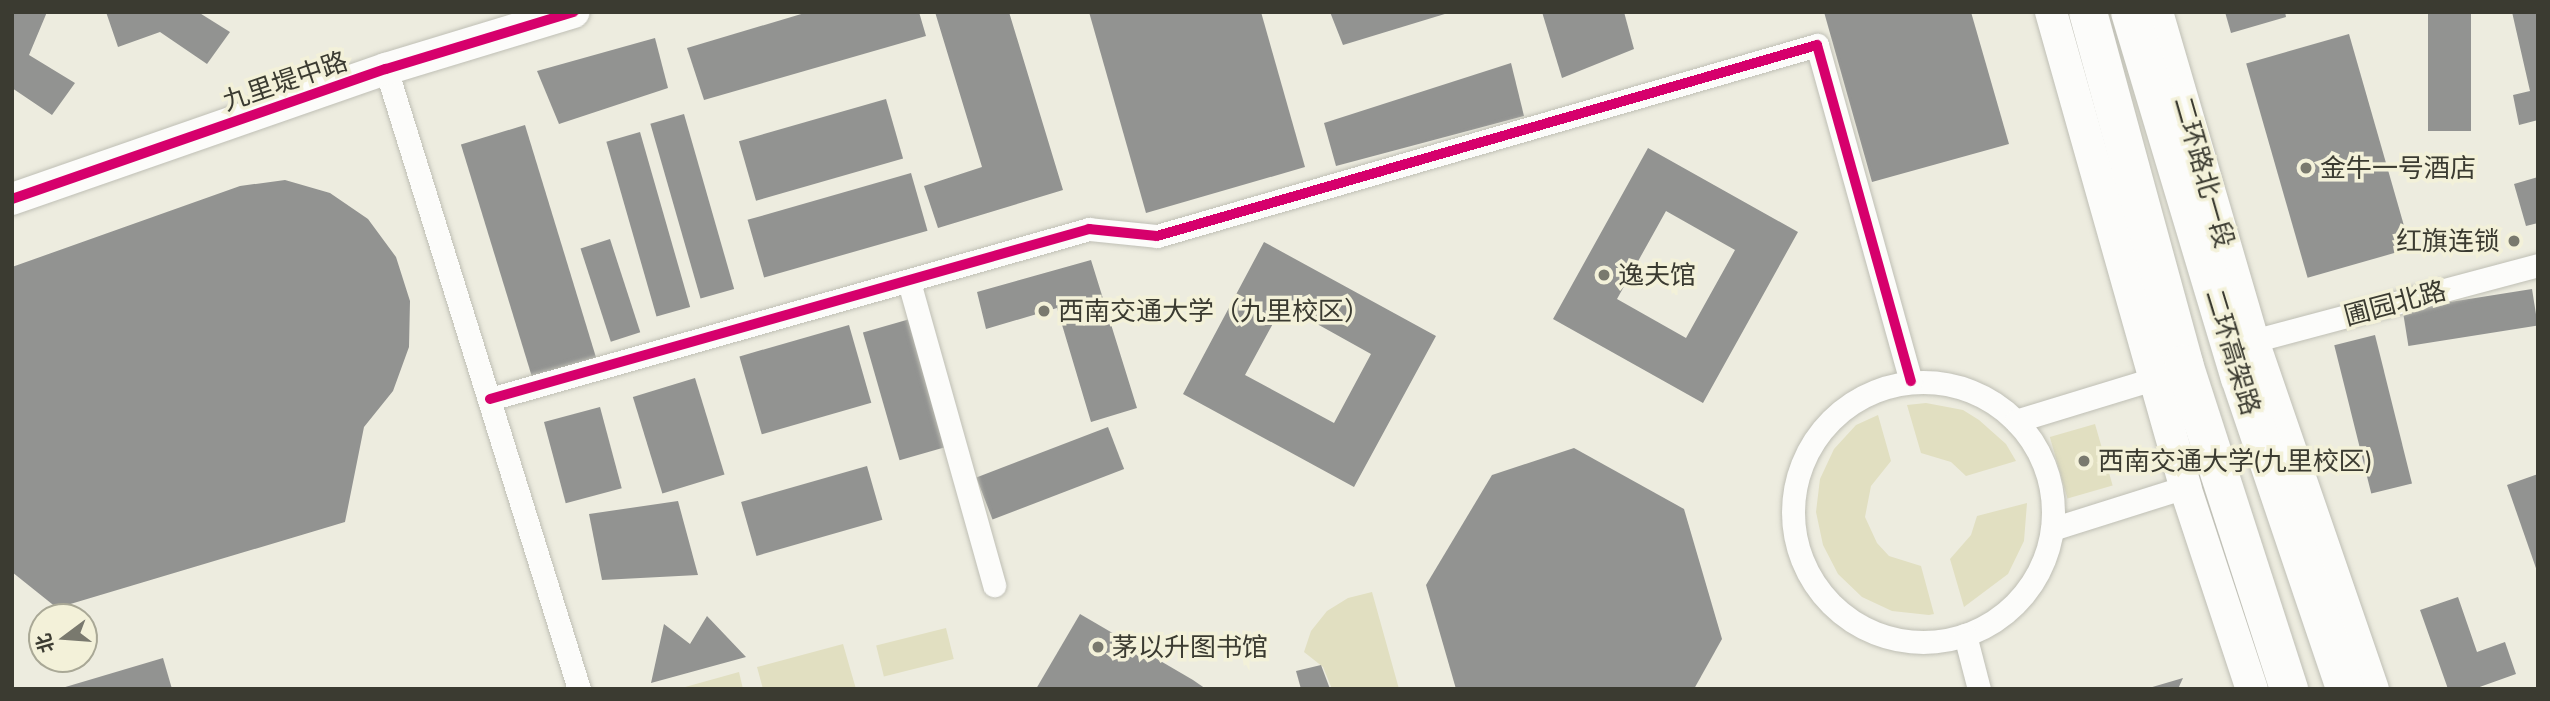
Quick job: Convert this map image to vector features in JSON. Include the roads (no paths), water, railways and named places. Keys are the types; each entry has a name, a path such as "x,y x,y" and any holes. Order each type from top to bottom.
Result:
{"highway":[{"name":"二环高架路","path":"2088,12 2184,364 2289,689"},
{"name":"二环高架路","path":"2130,12 2240,378 2345,689"}],"main road":[{"name":"九里堤中路","path":"12,199 386,69 574,12"},
{"path":"2051,12 2185,487 2252,689"},
{"name":"二环路北一段","path":"2157,12 2253,341 2373,689"}],"street":[{"path":"490,399 1089,229 1157,236 1817,45 1911,382"},
{"path":"386,69 579,689"},
{"name":"圃园北路","path":"2253,341 2538,265"},
{"path":"909,282 994,585"},
{"path":"2016,421 2153,379"},
{"path":"1911,382 1958,385 1996,402 2016,421 2048,470 2052,529 2046,560 2022,598 1987,627 1965,635 1944,642 1899,642 1856,626 1822,596 1800,557 1791,516 1796,475 1814,438 1842,408 1877,388 1911,382"},
{"path":"2052,529 2185,487"},
{"path":"1965,635 1979,689"}],"place":[{"name":"金牛一号酒店","path":"2306,168"},
{"name":"红旗连锁","path":"2514,241"},
{"name":"逸夫馆","path":"1604,275"},
{"name":"西南交通大学（九里校区）","path":"1044,311"},
{"name":"西南交通大学(九里校区)","path":"2084,461"},
{"name":"茅以升图书馆","path":"1098,647"}]}
